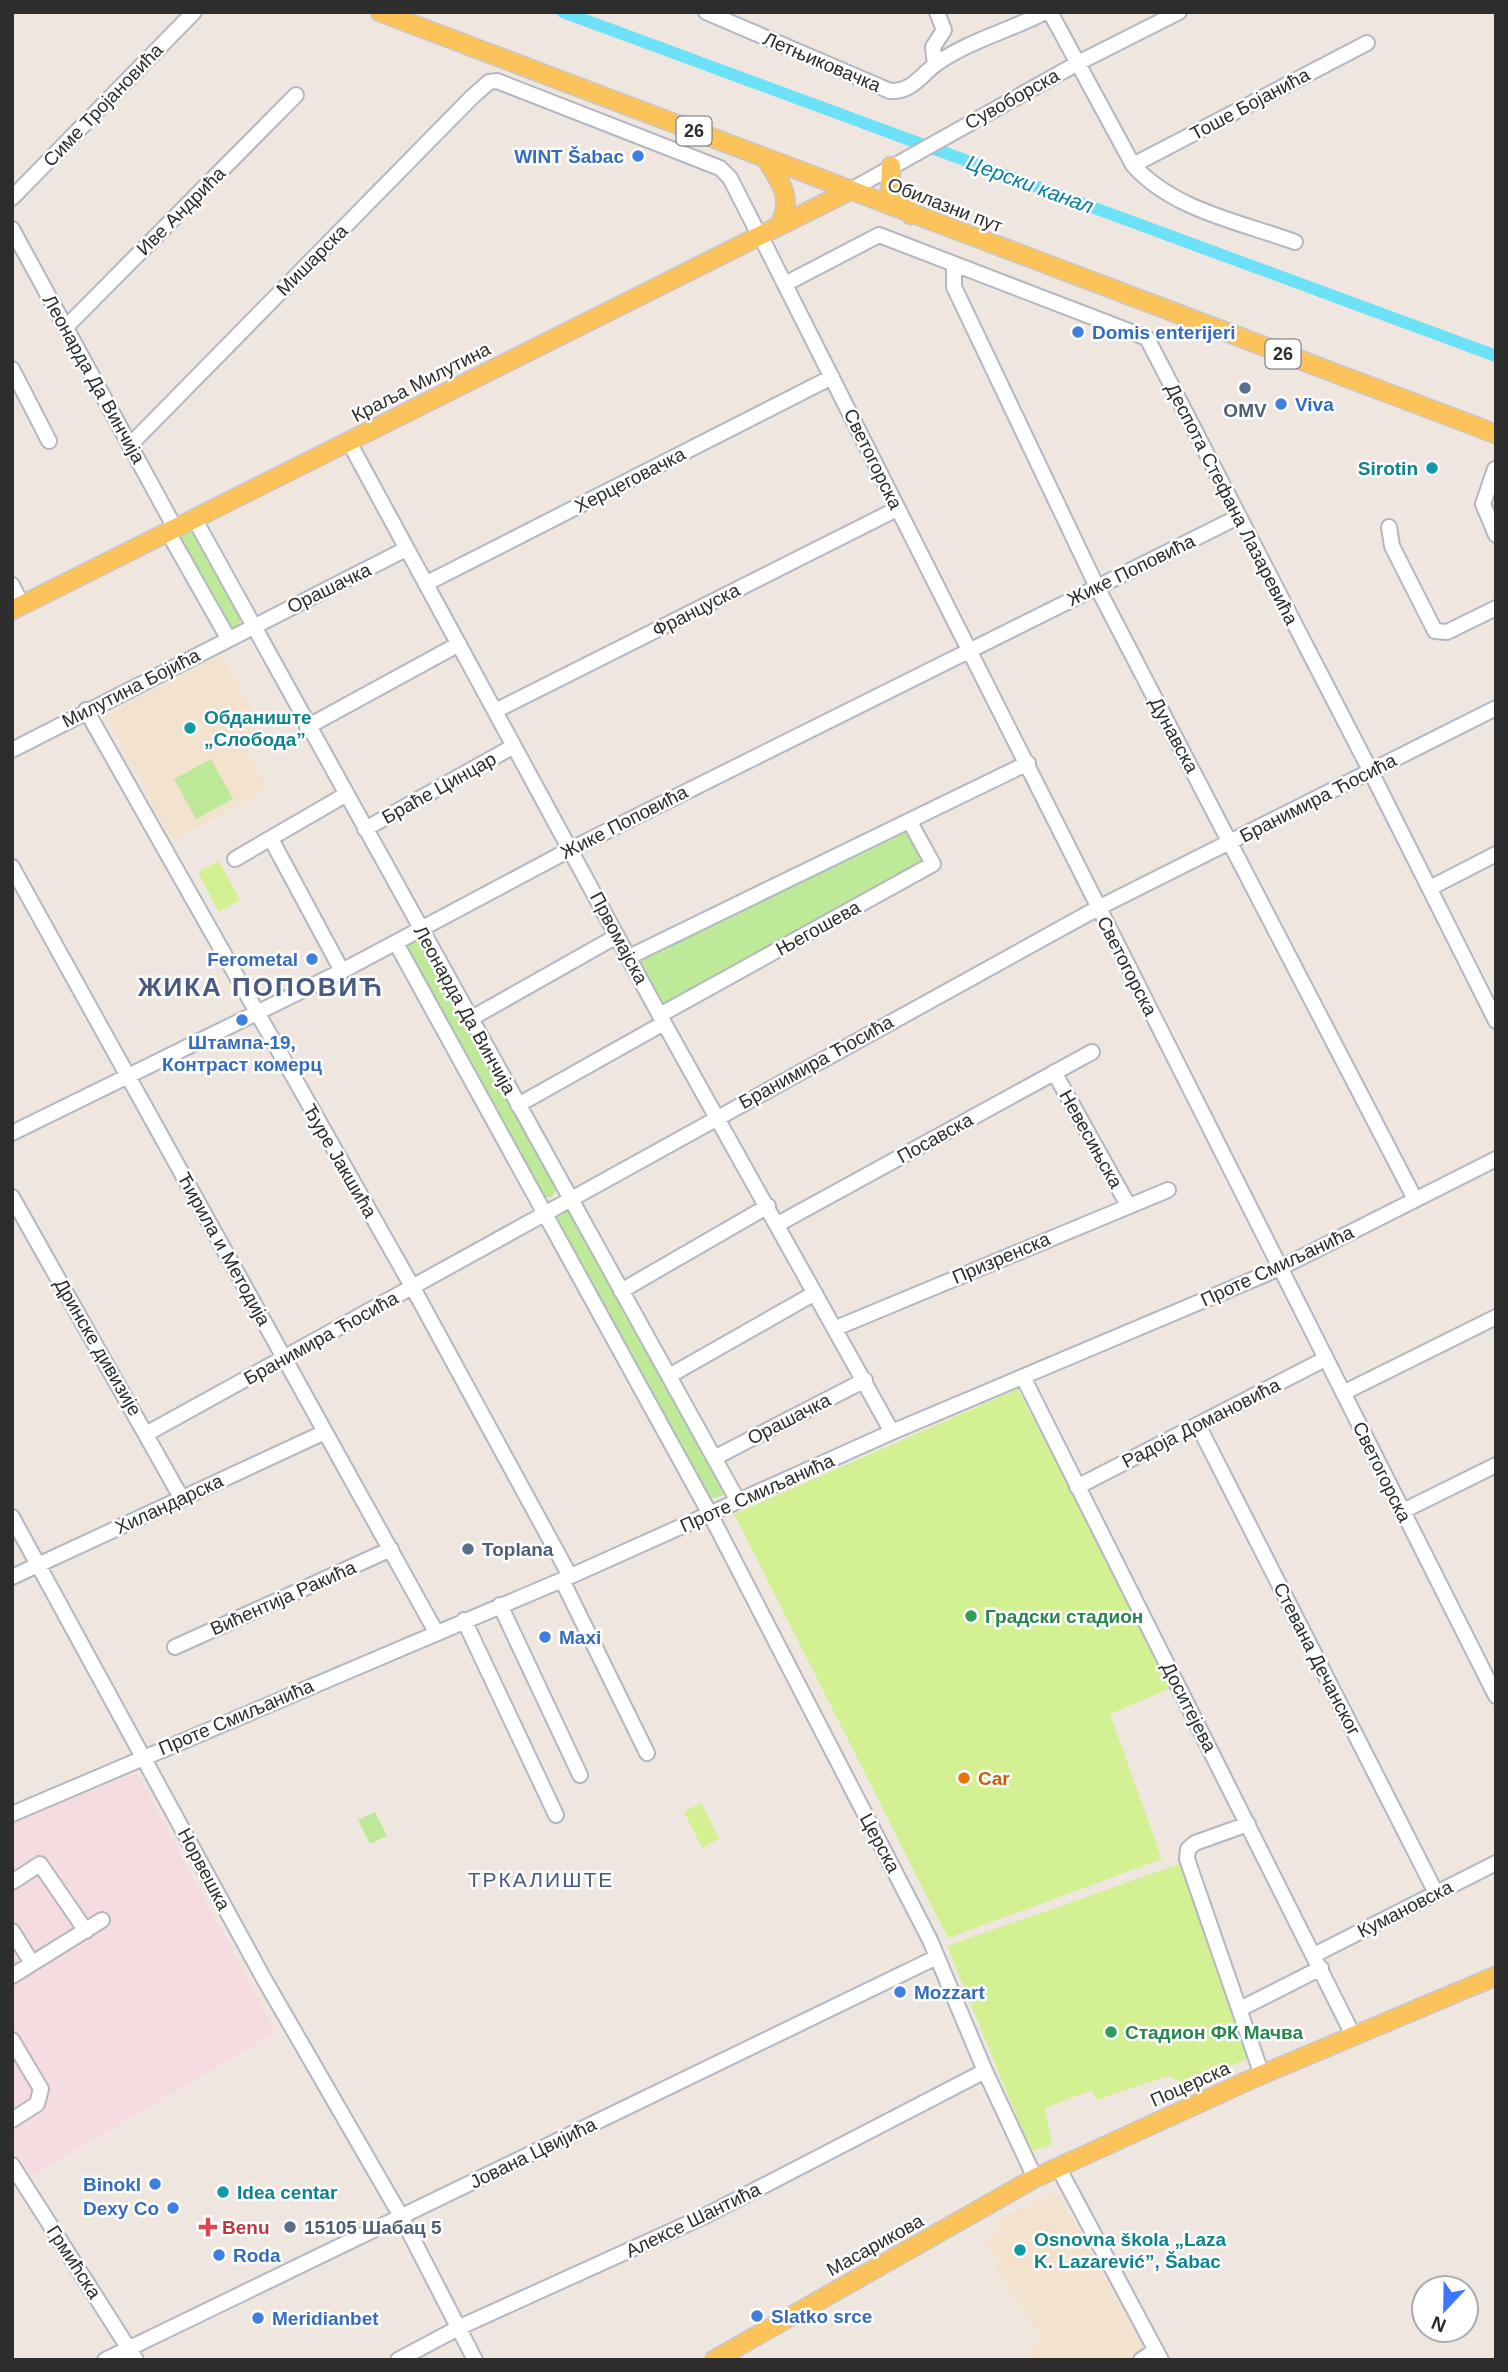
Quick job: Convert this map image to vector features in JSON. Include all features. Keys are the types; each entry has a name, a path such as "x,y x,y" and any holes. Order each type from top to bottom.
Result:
{"main road":[{"name":"Обилазни пут","path":"380,12 1496,434"},
{"path":"766,159 787,195 786,212 779,226"},
{"path":"894,164 890,188 906,205 911,215"},
{"name":"Краља Милутина","path":"17,608 849,191"},
{"name":"Поцерска","path":"1058,2167 1262,2075 1496,1976"},
{"name":"Масарикова","path":"714,2360 1058,2167"}],"street":[{"name":"Симе Тројановића","path":"12,198 194,12"},
{"name":"Летњиковачка","path":"706,12 890,91 907,89 935,65 988,34 1048,12"},
{"path":"935,65 933,47 944,30 937,12"},
{"path":"1048,12 1133,165 1163,193 1295,242"},
{"name":"Сувоборска","path":"849,191 1078,63 1179,12"},
{"name":"Тоше Бојанића","path":"1133,165 1367,43"},
{"path":"495,55 497,81"},
{"name":"Светогорска","path":"497,81 720,167 730,178 1028,763 1098,908 1496,1696"},
{"name":"Мишарска","path":"130,445 478,92 489,82 497,81"},
{"name":"Иве Андрића","path":"66,327 296,95"},
{"name":"Леонарда Да Винчија","path":"13,233 130,445 228,638"},
{"name":"Деспота Стефана Лазаревића","path":"785,284 878,235 1147,338 1494,1015"},
{"name":"Дунавска","path":"954,264 954,287 1097,587 1415,1199"},
{"path":"12,369 49,441"},
{"name":"Херцеговачка","path":"427,583 832,377"},
{"name":"Првомајска","path":"349,442 662,1019 892,1432"},
{"path":"1480,463 1495,469 1483,505 1496,535"},
{"name":"Француска","path":"495,710 897,509"},
{"name":"Жике Поповића","path":"12,1133 342,971 571,849 1238,517"},
{"name":"Леонарда Да Винчија","path":"194,518 251,626 738,1501"},
{"path":"1389,527 1392,546 1435,631 1444,634 1496,608"},
{"name":"Орашачка","path":"251,626 406,549"},
{"path":"12,585 17,608"},
{"name":"Милутина Бојића","path":"12,751 251,626"},
{"path":"307,727 459,644"},
{"name":"Бранимира Ћосића","path":"146,1434 1098,908 1496,708"},
{"name":"Ђуре Јакшића","path":"86,710 413,1288 566,1578 647,1753"},
{"name":"Браће Цинцар","path":"365,829 514,747"},
{"path":"629,957 1028,763"},
{"path":"234,859 345,794"},
{"name":"Његошева","path":"662,1019 933,864 910,822"},
{"path":"271,839 342,971"},
{"path":"1430,888 1496,854"},
{"name":"Ћирила и Методија","path":"12,867 436,1632"},
{"path":"470,1018 617,936"},
{"name":"Леонарда Да Винчија","path":"396,943 710,1514"},
{"path":"518,1105 662,1019"},
{"name":"Посавска","path":"778,1224 1092,1052"},
{"name":"Невесињска","path":"1054,1072 1128,1205"},
{"name":"Проте Смиљанића","path":"12,1814 566,1578 892,1432 1280,1268 1496,1159"},
{"name":"Призренска","path":"836,1328 1167,1190"},
{"name":"Дринске дивизије","path":"12,1197 182,1499"},
{"path":"621,1291 768,1206"},
{"path":"669,1376 815,1293"},
{"path":"1343,1392 1496,1317"},
{"name":"Радоја Домановића","path":"1077,1487 1325,1359"},
{"name":"Доситејева","path":"1023,1377 1353,2037"},
{"name":"Орашачка","path":"714,1458 864,1380"},
{"name":"Стевана Дечанског","path":"1198,1425 1436,1893"},
{"name":"Хиландарска","path":"12,1577 325,1432"},
{"path":"1401,1512 1496,1465"},
{"name":"Церска","path":"710,1514 937,1957 985,2071 1035,2178"},
{"name":"Норвешка","path":"12,1517 264,1979 402,2218 475,2360"},
{"name":"Вићентија Ракића","path":"175,1647 391,1549"},
{"path":"500,1605 580,1775"},
{"path":"464,1620 556,1815"},
{"path":"1248,1824 1195,1843 1186,1854 1262,2075"},
{"name":"Кумановска","path":"1240,2009 1436,1893 1496,1863"},
{"path":"12,1882 40,1864 86,1931"},
{"path":"12,1976 103,1920"},
{"path":"12,1931 32,1963"},
{"name":"Јована Цвијића","path":"105,2360 133,2354 402,2218 937,1957"},
{"path":"12,2040 41,2089 37,2104 12,2120"},
{"name":"Алексе Шантића","path":"397,2360 460,2327 707,2215 985,2071"},
{"name":"Грмићска","path":"12,2165 133,2354"},
{"path":"1058,2167 1158,2355 1141,2360"}],"shaded area":[{"path":"221,654 265,734 245,746 268,789 173,841 105,716"},
{"path":"137,1773 276,2032 30,2177 12,2152 12,1822"},
{"path":"1057,2192 1146,2351 1133,2360 1021,2360 1043,2340 994,2268 999,2263 983,2241 1000,2231 996,2220"}],"green space":[{"path":"194,529 242,617 238,627 229,628 179,541 180,533"},
{"path":"211,759 233,799 196,819 174,779"},
{"path":"904,830 925,861 667,1006 658,1000 640,959"},
{"path":"219,861 240,900 219,912 198,872"},
{"path":"417,938 558,1188 552,1197 543,1197 404,949 405,944"},
{"path":"568,1209 724,1495 708,1500 552,1215"},
{"path":"1018,1389 1173,1687 1110,1714 1162,1859 948,1938 734,1514"},
{"path":"701,1803 719,1839 702,1848 684,1812"},
{"path":"375,1812 387,1836 370,1844 358,1820"},
{"name":"Стадион ФК Мачва","path":"1182,1863 1249,2058 1186,2084 1167,2076 1096,2100 1092,2090 1045,2108 1052,2145 1031,2151 947,1946"}],"waterway":[{"name":"Церски канал","path":"563,12 1496,356"}],"place":[{"name":"WINT Šabac","path":"638,156"},
{"name":"Domis enterijeri","path":"1078,332"},
{"name":"OMV","path":"1245,388"},
{"name":"Viva","path":"1281,404"},
{"name":"Sirotin","path":"1432,468"},
{"name":"Обданиште „Слобода”","path":"190,728"},
{"name":"Ferometal","path":"312,959"},
{"name":"Штампа-19, Контраст комерц","path":"242,1020"},
{"name":"Toplana","path":"468,1549"},
{"name":"Градски стадион","path":"971,1616"},
{"name":"Maxi","path":"545,1637"},
{"name":"Car","path":"964,1778"},
{"name":"Mozzart","path":"900,1992"},
{"name":"Стадион ФК Мачва","path":"1111,2032"},
{"name":"Binokl","path":"155,2184"},
{"name":"Idea centar","path":"223,2192"},
{"name":"Dexy Co","path":"173,2208"},
{"name":"Benu","path":"208,2227"},
{"name":"15105 Шабац 5","path":"290,2227"},
{"name":"Osnovna škola „Laza K. Lazarević”, Šabac","path":"1020,2250"},
{"name":"Roda","path":"219,2255"},
{"name":"Slatko srce","path":"757,2316"},
{"name":"Meridianbet","path":"258,2318"}],"district":[{"name":"ЖИКА ПОПОВИЋ","path":"261,987"},
{"name":"ТРКАЛИШТЕ","path":"541,1879"}]}
